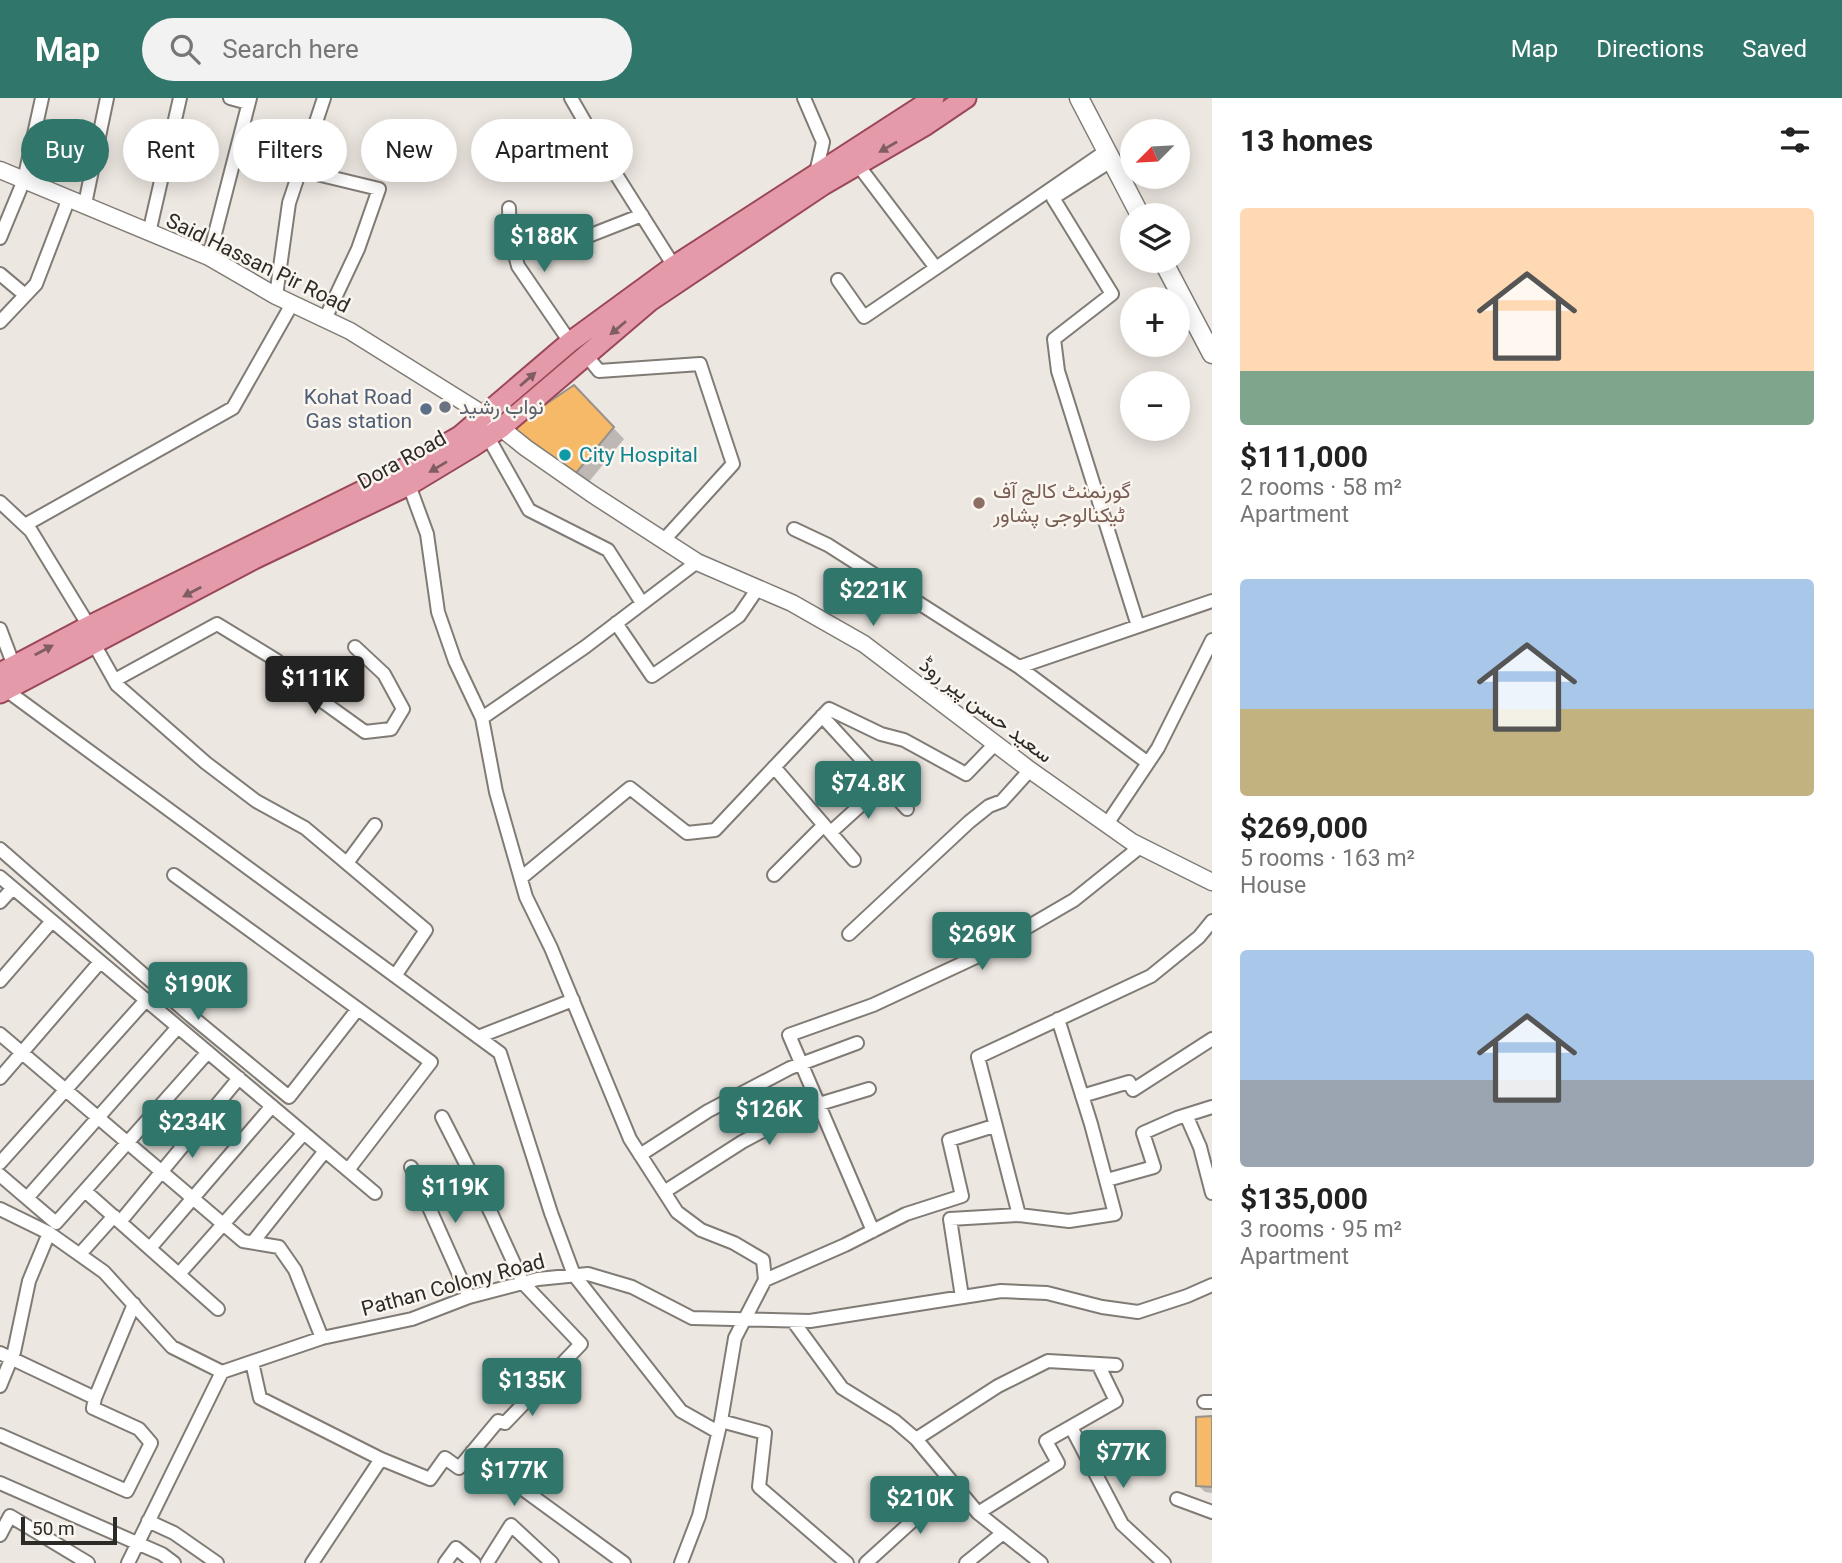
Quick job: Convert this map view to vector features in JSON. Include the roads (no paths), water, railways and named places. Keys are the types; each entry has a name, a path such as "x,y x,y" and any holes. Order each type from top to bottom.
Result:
{"main road":[{"path":"820,179 934,98"},
{"name":"Dora Road","path":"5,680 91,635 409,485 583,357 650,301 678,272 820,179 858,165 916,111 966,98"},
{"path":"1079,98 1134,203"},
{"path":"91,635 387,478 460,436 491,427 570,342 678,272"},
{"path":"1169,273 1212,354"},
{"path":"570,342 583,357"}],"street":[{"path":"37,119 42,98"},
{"path":"85,204 107,98"},
{"path":"149,233 180,98"},
{"path":"209,257 249,101 230,98"},
{"path":"317,119 324,98"},
{"path":"572,98 605,157 678,272"},
{"path":"804,98 822,142 820,179"},
{"path":"838,280 864,317 1109,156"},
{"path":"1109,156 1053,198 1112,294 1054,339 1058,371 1138,626"},
{"path":"858,165 936,268"},
{"name":"Said Hassan Pir Road","path":"0,170 21,179"},
{"path":"325,319 358,249 379,189 347,181"},
{"path":"0,238 23,182"},
{"name":"Said Hassan Pir Road","path":"29,182 209,257 276,296 350,331 491,427"},
{"path":"276,296 289,203 296,182"},
{"path":"0,322 36,284 69,198"},
{"path":"509,208 510,236 518,266 570,342"},
{"path":"550,251 642,215"},
{"path":"0,274 25,295"},
{"path":"24,525 233,408 292,304"},
{"path":"583,357 599,371 700,364 733,464 663,541"},
{"path":"491,427 529,510 608,550 642,603"},
{"name":"سعید حسن پیر روڈ","path":"491,427 697,562 792,603 864,644 1030,770 1107,824 1140,846 1212,882"},
{"path":"409,485 427,534 438,611 455,661 482,718 496,792 526,897 551,948 630,1139 677,1212 701,1230 734,1243 763,1260 765,1280 735,1338 699,1516 681,1563"},
{"path":"0,502 31,531 115,680 206,763 256,801 305,828 426,930 395,976"},
{"path":"794,529 828,545 1019,667 1148,763"},
{"path":"482,718 697,562"},
{"path":"616,623 652,676 739,616 758,588"},
{"path":"1019,667 1212,601"},
{"path":"115,680 217,624 276,660 315,696 365,732 391,729 403,709 384,674 355,647"},
{"path":"0,628 5,680 500,1053 551,1213 574,1275 681,1411 719,1427 765,1433 759,1487 847,1563"},
{"path":"1107,824 1158,748 1212,640"},
{"path":"521,878 630,788 687,833 715,830 829,709 881,734 904,740 965,774 995,744"},
{"path":"822,716 906,808"},
{"path":"774,767 854,860"},
{"path":"849,934 969,822 989,806 1002,801 1030,770"},
{"path":"774,874 884,784"},
{"path":"347,863 375,825"},
{"path":"873,1231 789,1035 873,1005 976,957 1074,900 1140,846"},
{"path":"0,849 191,1016 289,1097 357,1010"},
{"path":"174,875 430,1062 348,1170"},
{"path":"0,877 375,1193"},
{"path":"0,902 13,888"},
{"path":"0,981 52,921"},
{"path":"1019,1215 978,1057 1151,976 1199,937 1212,921"},
{"path":"0,1078 100,962"},
{"path":"0,1163 146,1000"},
{"path":"478,1037 573,1000"},
{"path":"962,1297 950,1219 1019,1215 1069,1221 1115,1214 1058,1019"},
{"path":"27,1198 178,1027"},
{"path":"0,1034 243,1241 279,1247 295,1270 322,1339"},
{"path":"1082,1096 1129,1082 1133,1090 1212,1039"},
{"path":"640,1155 709,1111 801,1064 857,1043"},
{"path":"0,1175 56,1223 208,1052"},
{"path":"80,1254 162,1171 239,1078"},
{"path":"664,1192 742,1142 806,1108 869,1089"},
{"path":"150,1248 272,1106"},
{"path":"1107,1180 1154,1167 1143,1133 1212,1107"},
{"path":"1186,1115 1200,1147 1212,1192"},
{"path":"252,1362 260,1398 381,1459 430,1479 445,1458 459,1468 498,1422 505,1423 581,1343 523,1283 442,1117"},
{"path":"765,1280 906,1214 962,1196 949,1140 994,1126"},
{"path":"179,1274 304,1133"},
{"path":"253,1242 326,1151"},
{"path":"411,1167 468,1297"},
{"path":"85,1191 218,1309"},
{"path":"0,1209 49,1233 80,1254 104,1272 172,1347 222,1372 128,1563"},
{"path":"0,1386 6,1355 29,1281 49,1233"},
{"name":"Pathan Colony Road","path":"222,1372 322,1339 412,1319 468,1297 523,1283 588,1273 632,1287 692,1318 793,1321 810,1321 1001,1291 1047,1293 1102,1307 1138,1312 1212,1285"},
{"path":"0,1435 127,1491 152,1443 139,1429 93,1408 134,1304"},
{"path":"793,1321 842,1388 895,1421 916,1439 978,1513 1041,1563"},
{"path":"6,1355 95,1398"},
{"path":"916,1439 998,1386 1048,1361 1116,1365"},
{"path":"978,1513 1058,1463 1046,1441 1116,1401 1098,1364"},
{"path":"1071,1427 1122,1524 1164,1563"},
{"path":"472,1452 624,1563"},
{"path":"312,1563 381,1459"},
{"path":"0,1483 162,1554 174,1563"},
{"path":"866,1563 953,1484"},
{"path":"1177,1499 1212,1512"},
{"path":"0,1535 10,1516 88,1563"},
{"path":"148,1521 174,1532 217,1563"},
{"path":"487,1563 511,1525 552,1563"},
{"path":"966,1563 1003,1533"},
{"path":"445,1563 456,1548 474,1563"}],"place":[{"name":"نواب رشید","path":"445,407"},
{"name":"Kohat Road Gas station","path":"426,409"},
{"name":"City Hospital","path":"565,455"},
{"name":"گورنمنٹ کالج آف ٹیکنالوجی پشاور","path":"979,503"}]}
